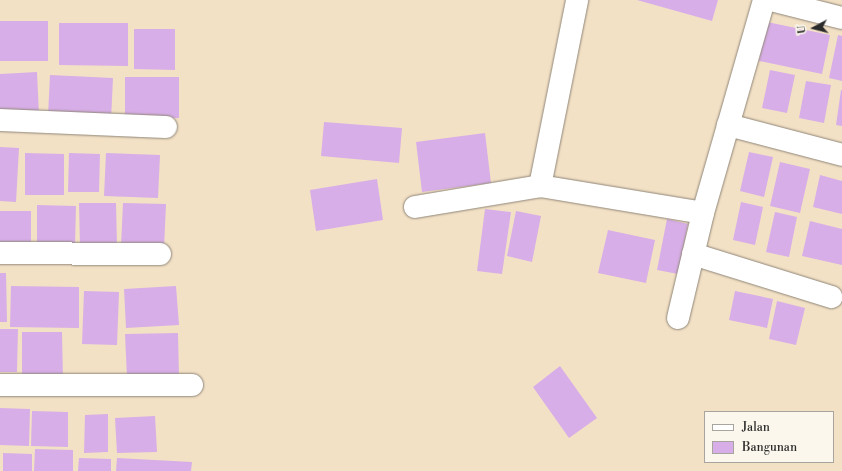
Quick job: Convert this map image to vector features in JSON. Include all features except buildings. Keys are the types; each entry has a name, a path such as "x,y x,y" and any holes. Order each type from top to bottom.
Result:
{"street":[{"path":"540,186 576,0"},
{"path":"678,318 704,212 764,0"},
{"path":"770,0 842,18"},
{"path":"0,120 166,127"},
{"path":"728,124 842,155"},
{"path":"415,207 540,186 704,212"},
{"path":"0,253 160,254"},
{"path":"693,254 831,297"},
{"path":"0,385 192,385"}]}
